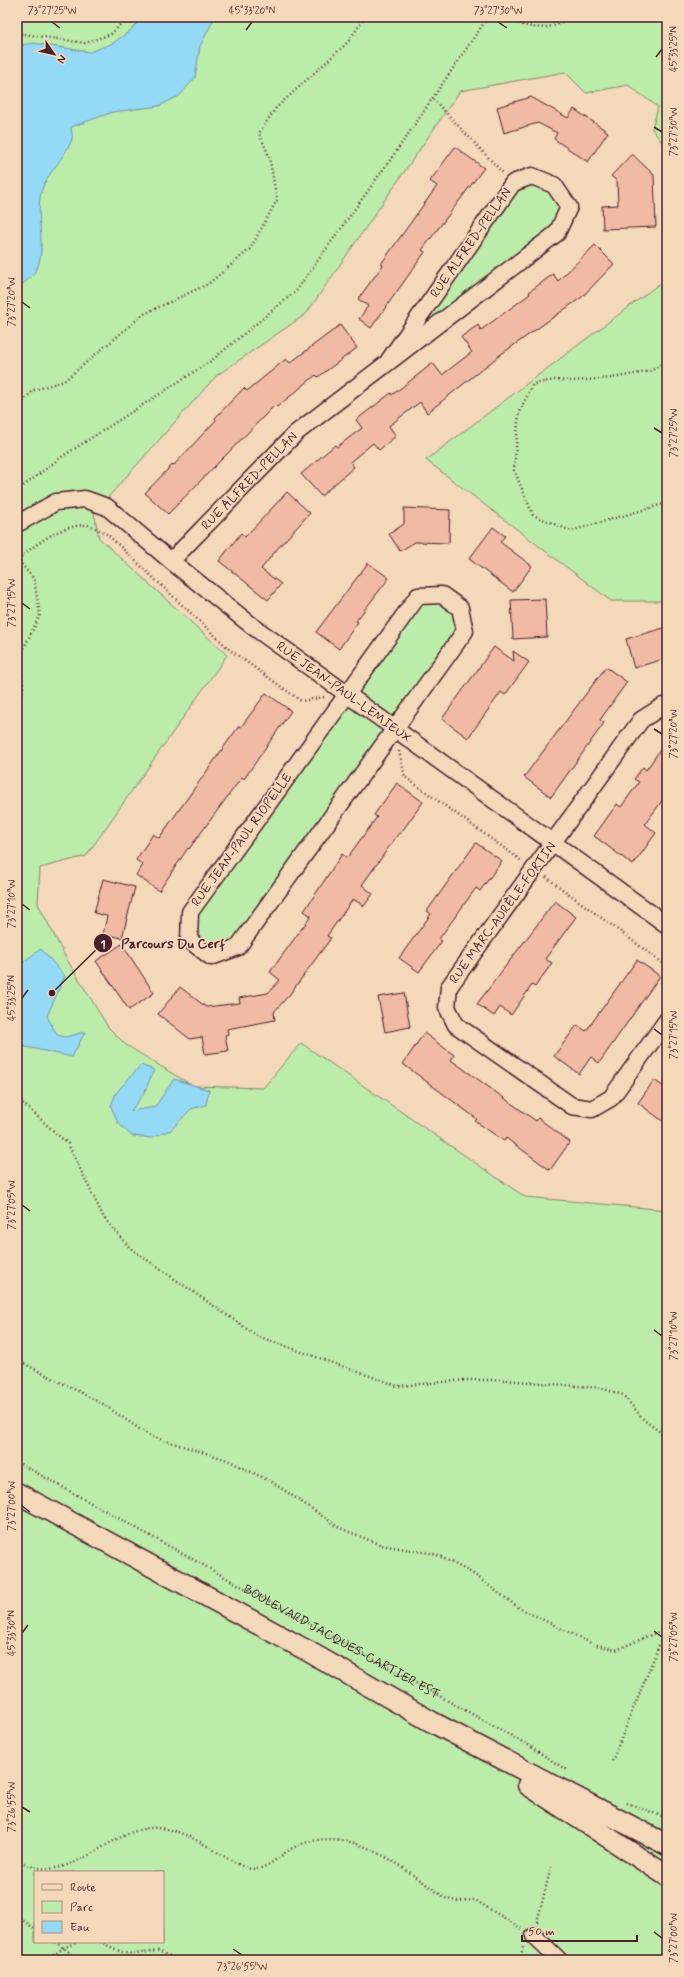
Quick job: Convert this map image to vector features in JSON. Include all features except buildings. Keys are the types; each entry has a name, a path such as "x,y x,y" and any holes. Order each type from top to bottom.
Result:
{"main road":[{"name":"BOULEVARD JACQUES-CARTIER EST","path":"17,1493 306,1650 432,1722 667,1845"},
{"name":"BOULEVARD JACQUES-CARTIER EST","path":"432,1722 667,1876"}],"street":[{"name":"RUE ALFRED-PELLAN","path":"171,561 296,433 389,360 557,233 569,207 554,185 532,176 513,183 389,360"},
{"name":"RUE JEAN-PAUL-LEMIEUX","path":"17,524 56,502 84,499 107,507 171,561 251,625 667,925"},
{"name":"RUE JEAN-PAUL RIOPELLE","path":"442,595 460,608 465,631 395,729 238,947 211,956 189,940 190,912 347,694 418,596 442,595"},
{"name":"RUE MARC-AURÈLE-FORTIN","path":"665,1027 611,1098 592,1109 572,1106 456,1025 447,1007 449,987 642,720 663,706 667,707"},
{"path":"534,1936 559,1960"}],"path":[{"path":"17,33 84,43 111,34 128,17"},
{"path":"17,407 34,390 64,380 144,314 208,284 250,249 277,200 270,156 259,133 276,108 348,42 365,17"},
{"path":"17,491 60,458 211,361 296,291 433,99 488,17"},
{"path":"508,17 515,23 530,28 551,27 569,17"},
{"path":"433,99 513,183"},
{"path":"667,360 651,371 612,378 572,381 554,380 533,384 519,412 514,470 533,515 571,531 667,503"},
{"path":"17,715 23,689 21,654 40,615 34,579 17,559 34,545 60,530 88,525 107,534 230,650 301,700 347,694"},
{"path":"395,729 405,777 667,966"},
{"path":"17,1098 68,1144 104,1218 130,1248 257,1336 398,1386 465,1380 504,1380 601,1388 623,1395 644,1420 667,1437"},
{"path":"17,1360 104,1404 150,1436 225,1459 272,1482 340,1528 381,1545 435,1554 472,1572 519,1608 592,1644 616,1650 667,1627"},
{"name":"BOULEVARD JACQUES-CARTIER EST","path":"17,1462 528,1745 572,1774"},
{"path":"612,1761 667,1627"},
{"path":"623,1801 667,1818"},
{"path":"17,1859 34,1868 48,1869 62,1867 94,1853 134,1832 161,1828 190,1837 241,1866 252,1869 263,1867 298,1845 318,1840 336,1840 361,1844 378,1852 447,1898 457,1901 475,1900 534,1936 551,1867"},
{"path":"17,1916 34,1928"},
{"path":"56,1943 80,1960"},
{"path":"47,1960 63,1948 76,1943"},
{"path":"102,1943 124,1953 134,1954 158,1951 179,1960"}],"green space":[{"path":"17,17 667,17 667,149 652,129 658,107 628,85 586,93 565,72 460,91 306,314 216,376 94,513 99,538 227,655 86,856 40,868 38,904 66,958 108,1027 126,1045 193,1086 263,1088 301,1043 525,1197 667,1210 667,1960 17,1960"},
{"path":"532,176 569,207 557,233 389,360 513,183"},
{"path":"667,278 667,601 611,601 426,460"},
{"path":"442,595 465,631 238,947 211,957 189,940 190,912 418,596"}],"water":[{"path":"142,17 215,17 200,46 195,78 179,96 159,106 113,112 71,127 72,138 70,145 48,177 42,189 39,202 41,243 37,268 30,278 17,287 17,46 33,43 90,52 113,43 130,31"},
{"path":"41,949 65,976 47,1016 57,1035 65,1037 85,1032 72,1057 17,1045 17,979 23,962"},
{"path":"141,1065 154,1070 144,1093 131,1111 155,1107 174,1079 209,1090 206,1105 191,1109 171,1130 151,1138 132,1136 118,1123 111,1106 116,1093"}],"place":[{"name":"Parcours Du Cerf","path":"52,993"}]}
